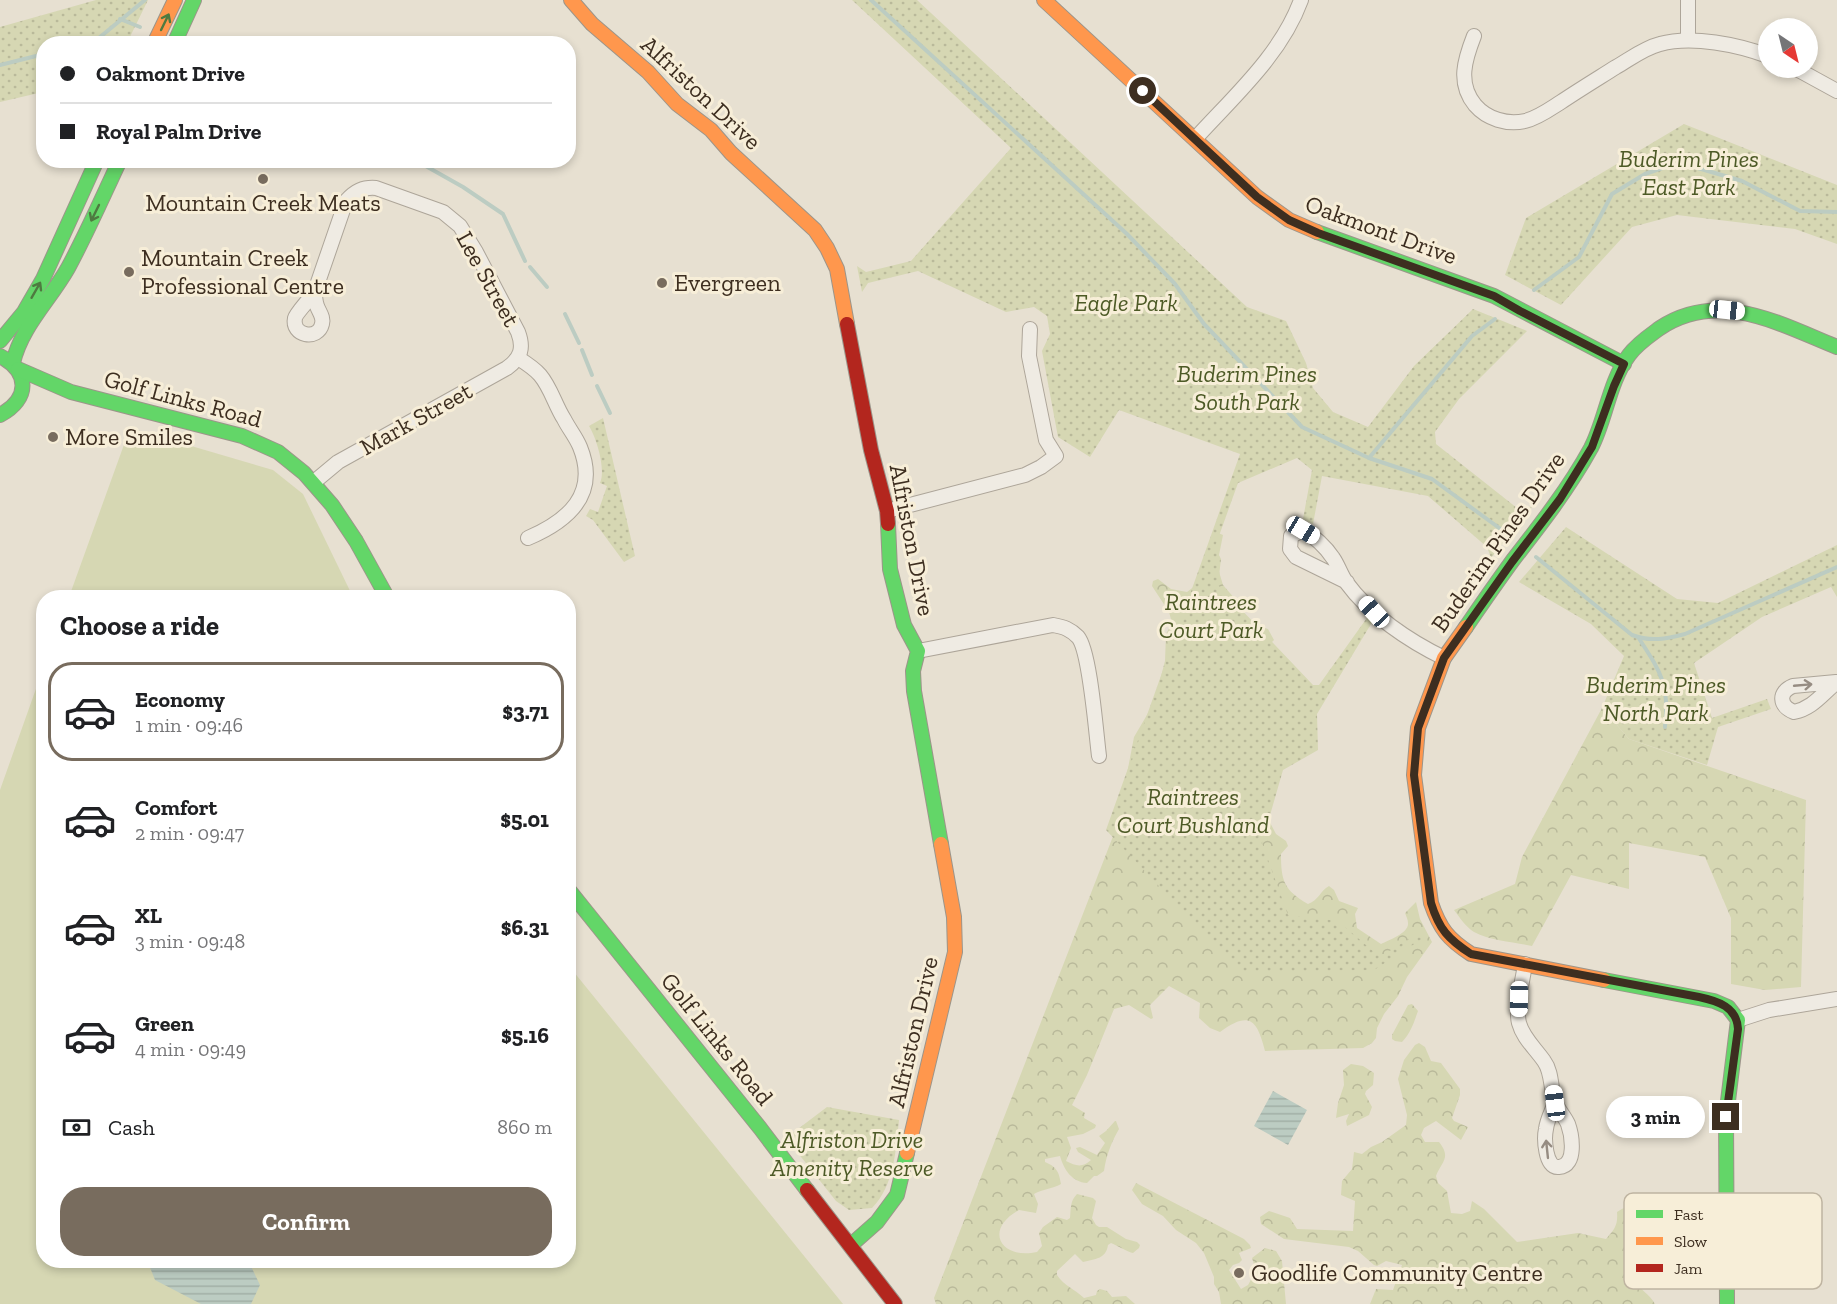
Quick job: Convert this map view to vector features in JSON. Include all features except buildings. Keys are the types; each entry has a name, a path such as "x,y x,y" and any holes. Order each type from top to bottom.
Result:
{"street":[{"path":"158,36 175,0"},
{"path":"178,36 194,0"},
{"name":"Alfriston Drive","path":"571,0 597,28 648,72 677,104 707,126 730,153 815,230 837,269 871,450 886,511 890,569 904,625 918,651 913,671 914,691 954,917 955,951 897,1195 869,1231 851,1245"},
{"name":"Oakmont Drive","path":"1044,0 1257,197 1289,220 1318,233 1494,296 1624,364"},
{"path":"1056,11 1066,0"},
{"path":"1195,139 1265,62 1288,28 1301,0"},
{"path":"1688,0 1688,40"},
{"path":"1474,36 1464,65 1464,78 1469,97 1481,111 1491,117 1513,122 1534,118 1645,50 1660,44 1688,40 1758,53"},
{"path":"1813,78 1837,91"},
{"path":"0,341 24,312 43,279 93,168"},
{"path":"0,430 4,414 30,396 23,387 22,377 16,366 16,350 22,336 68,268 116,168"},
{"name":"Lee Street","path":"315,291 346,201 353,193 366,188 376,188 443,212 460,226 518,332 522,345 518,358 540,374 579,445 586,470 583,492 572,510 553,526 528,538"},
{"name":"Buderim Pines Drive","path":"1738,1020 1728,1007 1714,1001 1471,954 1454,943 1437,921 1431,903 1414,775 1418,728 1444,658 1560,499 1592,447 1614,386 1624,364 1638,345 1660,327 1684,316 1707,310 1727,310 1750,314 1837,347"},
{"path":"886,511 1025,475 1056,456 1046,440 1033,377 1029,356 1030,329"},
{"name":"Golf Links Road","path":"0,356 70,392 242,436 287,457 314,482 333,505 383,590"},
{"name":"Mark Street","path":"314,482 338,462 507,368 518,358"},
{"name":"Golf Links Road","path":"30,396 70,392"},
{"path":"1347,582 1374,612 1402,634 1421,647 1444,658"},
{"path":"918,651 1053,626 1068,628 1080,639 1086,657 1099,756"},
{"name":"Golf Links Road","path":"576,899 851,1245 895,1304"},
{"path":"1526,963 1519,999 1519,1022 1529,1044 1545,1062 1553,1085 1555,1103"},
{"path":"1726,1193 1726,1117 1737,1043 1738,1020 1769,1010 1837,999"},
{"path":"1727,1289 1727,1304"}],"green space":[{"path":"96,0 148,0 130,36 36,36 36,94 0,102 0,27"},
{"path":"852,0 917,0 1247,307 1286,321 1306,363 1313,388 1333,412 1368,427 1414,366 1473,309 1527,331 1459,399 1435,432 1436,444 1517,508 1532,507 1491,558 1487,547 1428,496 1322,476 1313,524 1303,519 1312,470 1297,458 1238,483 1215,547 1221,559 1218,585 1313,685 1319,685 1369,615 1374,619 1317,714 1318,750 1283,770 1262,843 1288,915 1338,921 1380,957 1418,933 1422,939 1374,970 1240,972 1106,830 1240,454 1119,410 1090,457 1058,437 1042,351 1050,334 1047,316 1034,307 1006,312 918,271 868,283 862,292 857,266 866,272 911,261 1011,148"},
{"name":"Buderim Pines East Park","path":"1684,124 1837,185 1837,244 1795,229 1677,215 1632,227 1561,305 1505,275 1526,218"},
{"path":"603,418 635,556 624,562 593,520 586,516 590,509 598,512 607,486 600,483 602,470 600,454 589,426"},
{"path":"130,428 273,470 303,494 350,590 72,590"},
{"name":"Buderim Pines North Park","path":"1566,527 1677,599 1718,603 1837,545 1837,597 1831,587 1762,617 1694,663 1712,718 1767,699 1771,709 1718,727 1707,765 1629,739 1602,708 1624,656 1591,624 1519,582"},
{"path":"1216,532 1223,535 1217,565 1223,585 1242,607 1224,614 1268,629 1274,640 1267,647 1265,813 1276,834 1286,841 1288,846 1281,854 1283,878 1286,884 1294,894 1308,904 1329,886 1334,890 1339,901 1358,908 1355,914 1357,928 1381,944 1405,930 1408,923 1405,913 1416,902 1420,919 1432,942 1384,1014 1377,1028 1376,1038 1363,1048 1265,1051 1255,1025 1245,1020 1230,1025 1220,1032 1210,1028 1199,1018 1200,1003 1169,986 1150,1005 1153,1018 1151,1019 1129,1005 1114,1009 1072,1105 1085,1113 1084,1118 1096,1125 1095,1128 1083,1134 1067,1137 1071,1148 1066,1161 1082,1165 1091,1160 1078,1152 1076,1148 1080,1147 1097,1155 1105,1143 1099,1136 1116,1121 1119,1129 1109,1150 1104,1171 1087,1183 1082,1182 1069,1174 1060,1156 1045,1159 1045,1162 1057,1170 1061,1184 1034,1194 1038,1204 1036,1213 1019,1210 1008,1218 999,1234 1006,1248 1014,1252 1037,1252 1042,1246 1039,1233 1043,1227 1057,1217 1067,1220 1070,1218 1072,1202 1077,1194 1093,1198 1096,1201 1092,1218 1096,1225 1107,1227 1126,1239 1137,1242 1140,1245 1139,1248 1133,1253 1111,1243 1102,1256 1083,1262 1075,1254 1057,1271 1057,1275 1084,1298 1096,1295 1100,1289 1107,1291 1112,1297 1126,1296 1135,1304 936,1304 934,1298 1117,826 1134,737 1154,703 1165,661 1166,634 1172,623 1169,612 1152,586 1153,581 1158,579 1171,589 1187,592 1200,582"},
{"path":"36,689 36,1268 576,1268 576,975 843,1304 0,1304 0,790"},
{"path":"1602,708 1629,739 1806,800 1801,987 1765,990 1731,984 1731,918 1705,857 1629,843 1629,889 1571,875 1532,946 1495,939 1474,932 1454,910 1515,884 1522,857"},
{"path":"1412,1004 1418,1011 1412,1027 1402,1042 1395,1041 1392,1035 1408,1005"},
{"path":"1419,1043 1425,1047 1431,1061 1441,1063 1460,1089 1452,1118 1468,1127 1461,1140 1436,1121 1424,1128 1421,1135 1425,1142 1439,1142 1445,1152 1444,1160 1436,1176 1438,1183 1447,1191 1451,1213 1462,1214 1470,1211 1472,1201 1484,1209 1517,1242 1578,1233 1606,1239 1615,1227 1617,1212 1624,1208 1624,1289 1642,1289 1655,1304 1370,1304 1376,1289 1393,1290 1402,1265 1386,1261 1377,1266 1349,1247 1284,1239 1261,1224 1260,1217 1269,1211 1290,1218 1297,1229 1353,1231 1355,1201 1341,1195 1342,1181 1352,1169 1354,1152 1362,1154 1406,1125 1407,1115 1398,1079 1404,1060"},
{"path":"1351,1064 1363,1066 1374,1073 1373,1085 1365,1094 1372,1107 1369,1115 1347,1126 1346,1121 1349,1114 1336,1118 1344,1085 1343,1070"},
{"name":"Alfriston Drive Amenity Reserve","path":"827,1107 899,1120 893,1167 885,1189 872,1208 849,1210 836,1201 786,1138"},
{"path":"1136,1183 1244,1239 1250,1245 1251,1248 1239,1253 1242,1260 1229,1270 1241,1289 1248,1285 1256,1271 1252,1258 1265,1248 1276,1251 1282,1261 1286,1304 1221,1304 1214,1277 1204,1253 1196,1243 1176,1230 1163,1216 1142,1204 1132,1190"}],"shaded area":[{"path":"1273,1091 1307,1110 1288,1145 1254,1126"},
{"path":"150,1268 252,1268 260,1285 251,1304 201,1304 155,1280"}],"waterway":[{"path":"101,36 145,0"},
{"path":"871,0 1127,234 1175,284 1204,324 1302,427 1369,458 1432,479 1502,530"},
{"path":"120,19 140,27"},
{"path":"0,65 36,56"},
{"path":"1534,290 1579,257 1612,194 1645,174 1668,166 1691,166 1742,181 1800,211 1837,212"},
{"path":"429,168 503,214 525,261"},
{"path":"530,267 547,287"},
{"path":"565,314 579,343"},
{"path":"1369,458 1472,336 1495,319"},
{"path":"582,350 592,375"},
{"path":"597,386 610,413"},
{"path":"1536,557 1632,635 1652,639 1685,634 1837,567"},
{"path":"1638,637 1662,679 1666,700 1665,727"}],"traffic: fast":[{"path":"178,36 194,0"},
{"path":"0,341 24,312 43,279 93,168"},
{"path":"13,363 22,337 61,280 75,255 116,168"},
{"path":"1317,232 1494,296 1624,364"},
{"path":"1466,627 1573,477 1596,437 1622,366 1632,351 1647,337 1682,317 1705,311 1727,311 1749,314 1772,321 1837,347"},
{"path":"0,356 17,370 22,386 17,401 0,415"},
{"path":"18,369 71,392 242,436 278,452 304,473 332,505 356,541 383,590"},
{"path":"888,524 890,569 904,625 918,651 913,671 914,691 941,844"},
{"path":"576,899 807,1190"},
{"path":"1604,980 1714,1001 1728,1007 1738,1020 1726,1117 1726,1193"},
{"path":"851,1245 877,1222 897,1195 907,1153"},
{"path":"1727,1289 1727,1304"}],"traffic: slow":[{"path":"158,36 175,0"},
{"path":"571,0 592,24 648,72 677,104 711,130 731,153 815,230 837,269 847,324"},
{"path":"1044,0 1257,197 1289,220 1317,232"},
{"path":"1466,627 1444,658 1418,728 1414,775 1434,912 1446,933 1471,954 1604,980"},
{"path":"907,1153 955,952 954,917 941,844"}],"traffic: jam":[{"path":"847,324 888,524"},
{"path":"807,1190 895,1304"}],"place":[{"name":"Mountain Creek Meats","path":"263,179"},
{"name":"Mountain Creek Professional Centre","path":"129,272"},
{"name":"Evergreen","path":"662,283"},
{"name":"More Smiles","path":"53,437"},
{"name":"Goodlife Community Centre","path":"1239,1273"}],"route":[{"path":"1143,91 1257,197 1289,220 1318,233 1494,296 1624,364 1592,447 1560,499 1444,658 1418,728 1414,775 1431,903 1437,921 1454,943 1471,954 1699,997 1728,1007 1738,1020 1738,1029 1726,1117"}],"park label":[{"name":"Eagle Park","path":"1126,303"},
{"name":"Buderim Pines South Park","path":"1247,388"},
{"name":"Raintrees Court Park","path":"1211,616"},
{"name":"Raintrees Court Bushland","path":"1193,811"}]}
